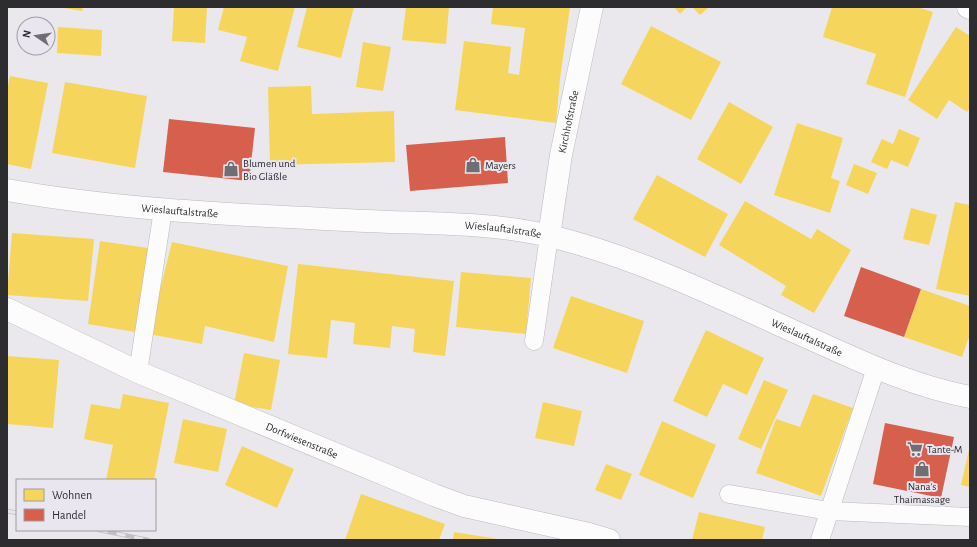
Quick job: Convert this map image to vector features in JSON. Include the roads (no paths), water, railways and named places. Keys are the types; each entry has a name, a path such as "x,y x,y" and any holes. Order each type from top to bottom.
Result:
{"street":[{"name":"Kirchhofstraße","path":"549,236 561,154 592,7"},
{"name":"Wieslauftalstraße","path":"7,190 56,199 163,210 417,224 484,225 549,236 598,250 672,278 876,368 931,388 969,393"},
{"name":"Dorfwiesenstraße","path":"7,309 138,372 434,495 464,506 589,534 609,540"}],"lane":[{"path":"138,372 163,210"},
{"path":"534,340 549,236"},
{"path":"820,540 876,368"},
{"path":"729,494 829,511 970,517"}],"railway":[{"path":"7,511 16,513"},
{"path":"104,531 148,540"}],"place":[{"name":"Mayers","path":"473,165"},
{"name":"Blumen und Bio Gläßle","path":"231,169"},
{"name":"Tante-M","path":"915,449"},
{"name":"Nana's Thaimassage","path":"922,469"}]}
